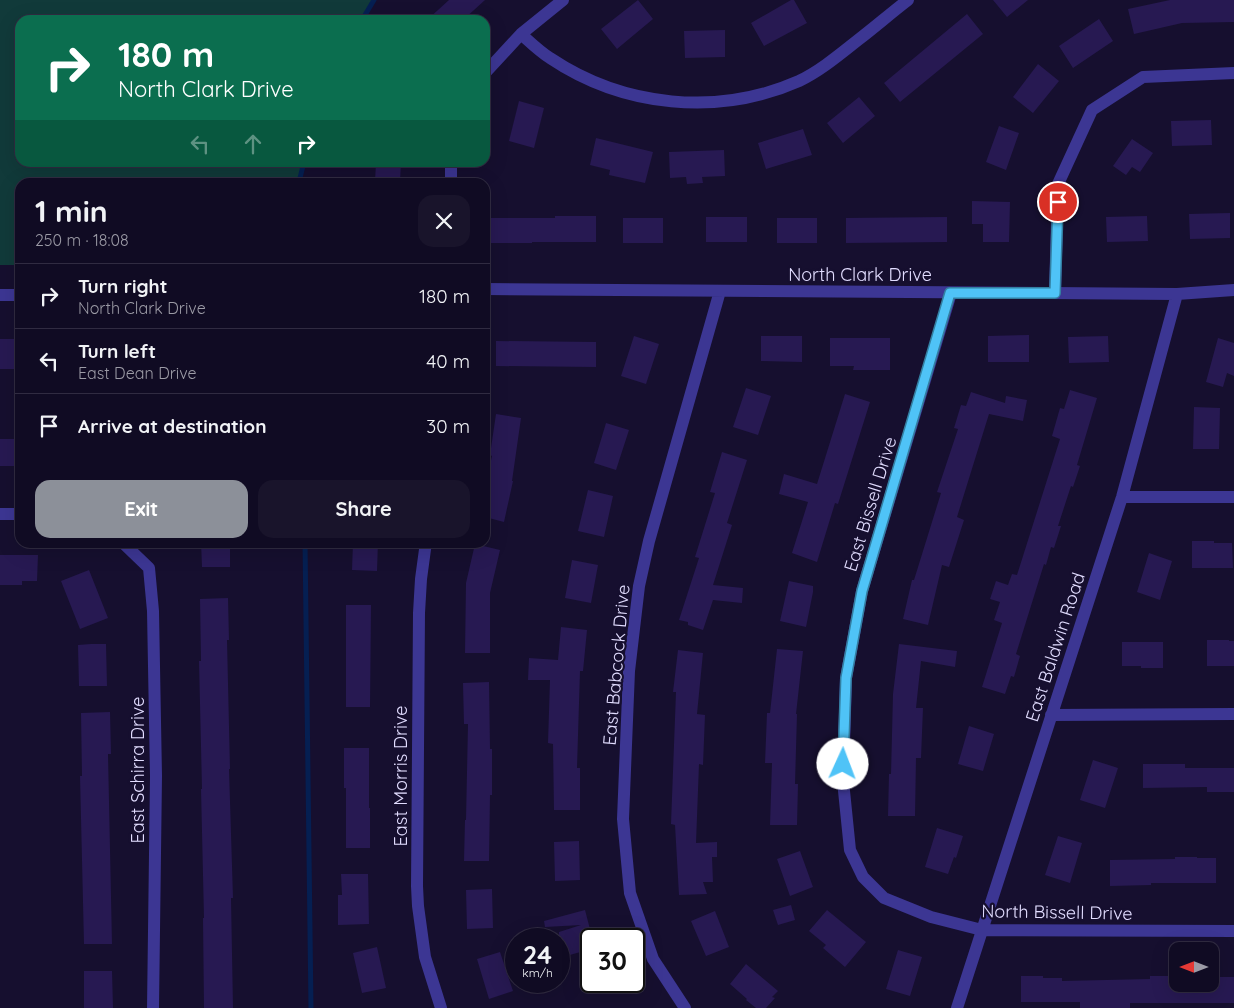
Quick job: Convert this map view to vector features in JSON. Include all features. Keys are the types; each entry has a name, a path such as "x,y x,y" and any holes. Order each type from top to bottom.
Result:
{"street":[{"path":"490,67 520,34 563,0"},
{"path":"520,34 549,58 575,74 621,93 650,100 676,103 730,100 759,94 799,80 836,58 908,0"},
{"path":"1055,293 1058,184 1092,110 1143,77 1234,73"},
{"name":"North Clark Drive","path":"490,289 1177,294 1234,290"},
{"name":"East Babcock Drive","path":"686,1008 653,959 630,893 623,819 629,671 639,586 649,541 720,291"},
{"name":"East Bissell Drive","path":"884,898 863,877 850,850 843,782 846,678 862,591 950,293"},
{"name":"East Baldwin Road","path":"957,1008 1122,497 1177,294"},
{"path":"0,295 15,295"},
{"path":"1122,497 1234,497"},
{"path":"0,514 15,514"},
{"name":"East Schirra Drive","path":"128,548 149,568 153,611 156,776 153,1008"},
{"name":"East Morris Drive","path":"425,548 419,613 417,886 425,956 441,1008"},
{"path":"1051,715 1234,714"},
{"name":"North Bissell Drive","path":"884,898 931,917 982,930 1234,931"}],"green space":[{"path":"0,0 374,0 365,15 15,15 15,167 303,167 300,178 15,178 15,265 0,265"}],"building":[{"path":"449,0 485,0 468,15 432,15"},
{"path":"638,0 653,19 617,49 601,29"},
{"path":"794,0 807,23 764,46 751,23"},
{"path":"993,0 1028,0 1007,17"},
{"path":"1170,0 1234,0 1234,22 1182,23 1134,34 1128,9"},
{"path":"967,14 983,34 900,102 884,83"},
{"path":"1099,19 1113,41 1073,68 1059,46"},
{"path":"725,30 725,57 685,58 684,31"},
{"path":"1038,64 1059,81 1033,113 1013,97"},
{"path":"859,97 875,116 843,143 827,123"},
{"path":"519,101 544,108 534,148 509,141"},
{"path":"1211,120 1212,145 1172,146 1171,121"},
{"path":"999,126 1019,133 1006,170 986,162"},
{"path":"803,129 812,155 766,169 758,143"},
{"path":"596,138 653,152 645,183 609,175 610,170 590,165"},
{"path":"1132,139 1153,153 1140,172 1132,167 1126,175 1113,166"},
{"path":"724,150 725,176 702,177 703,183 687,184 686,177 670,178 669,152"},
{"path":"376,167 401,167 400,178 375,178"},
{"path":"972,201 1010,202 1009,242 983,242 983,224 972,224"},
{"path":"1230,213 1230,238 1190,239 1189,214"},
{"path":"555,216 596,216 596,242 491,243 491,218 555,218"},
{"path":"1147,216 1148,241 1107,242 1106,217"},
{"path":"706,217 747,217 747,242 706,242"},
{"path":"947,217 947,242 846,243 846,218"},
{"path":"623,218 663,218 663,243 623,243"},
{"path":"777,218 817,218 817,243 777,243"},
{"path":"1029,335 1029,362 988,362 988,336"},
{"path":"634,336 659,344 646,384 621,376"},
{"path":"761,336 802,336 802,362 761,361"},
{"path":"1108,336 1109,362 1069,363 1068,337"},
{"path":"830,338 890,338 890,370 853,370 854,366 830,366"},
{"path":"1218,338 1234,343 1234,376 1227,373 1223,387 1206,382"},
{"path":"0,339 15,339 15,369 0,369"},
{"path":"496,341 596,342 596,367 496,366"},
{"path":"746,388 771,396 758,435 733,427"},
{"path":"1070,390 1097,398 1077,465 1080,466 1073,487 1071,486 1058,526 1061,526 1054,548 1051,547 1046,565 1044,564 1016,654 1020,656 1014,677 1011,676 1005,694 982,687 1002,623 994,620 1000,602 990,599 996,581 1008,585 1012,574 1017,575 1060,439 1052,436 1060,408 1064,409"},
{"path":"971,392 1005,403 1006,396 1027,400 1023,421 989,414 957,517 964,520 949,567 942,565 928,625 903,619 912,580 914,580 941,493 937,492 958,429 954,428 961,405 966,406"},
{"path":"845,394 870,402 838,504 835,503 817,562 792,553 808,502 779,494 784,474 817,484"},
{"path":"1194,407 1220,408 1219,449 1193,449"},
{"path":"496,414 521,418 513,481 504,522 490,518 490,465 492,456 490,455"},
{"path":"606,423 629,430 616,470 594,463"},
{"path":"0,439 15,439 15,466 0,466"},
{"path":"722,452 747,460 727,523 732,525 713,585 743,588 742,603 713,600 703,630 688,625 688,622 679,620 699,558 695,557 715,493 710,492"},
{"path":"588,490 613,496 604,537 578,531"},
{"path":"1192,541 1232,543 1233,568 1192,568"},
{"path":"201,548 230,548 230,567 202,567"},
{"path":"353,548 378,548 377,571 352,570"},
{"path":"474,548 490,548 500,550 490,593 490,653 465,653 466,583"},
{"path":"1149,553 1172,561 1160,600 1137,592"},
{"path":"0,555 38,555 37,581 22,581 22,585 0,585"},
{"path":"572,560 598,565 591,603 565,598"},
{"path":"89,570 108,618 80,629 61,581"},
{"path":"789,581 813,586 806,627 780,621"},
{"path":"228,598 229,640 227,640 233,898 231,898 233,1008 204,1008 199,661 201,661 200,599"},
{"path":"346,605 371,605 370,707 346,707"},
{"path":"561,627 587,630 583,671 580,671 577,768 580,768 580,810 554,810 553,744 548,743 550,680 528,680 529,658 558,660"},
{"path":"1207,640 1234,641 1234,666 1207,666"},
{"path":"1122,642 1163,642 1163,668 1122,666"},
{"path":"106,644 107,686 79,686 78,645"},
{"path":"899,644 957,651 955,667 921,661 916,708 923,708 921,758 916,758 915,816 888,816 893,694"},
{"path":"777,649 803,651 796,714 795,784 798,784 797,825 770,825 772,763 765,763 767,713 770,713"},
{"path":"678,650 703,653 697,714 705,715 703,765 699,764 696,843 717,842 717,857 712,857 713,882 703,882 707,894 679,895 675,825 671,824 676,692 673,692"},
{"path":"489,682 492,795 490,795 489,861 464,861 468,724 464,724 463,683"},
{"path":"110,712 111,754 108,754 112,944 84,944 80,776 82,776 81,713"},
{"path":"969,726 994,734 983,771 958,764"},
{"path":"344,748 369,748 370,848 346,848"},
{"path":"1093,760 1118,768 1105,808 1080,800"},
{"path":"1143,764 1185,764 1185,768 1234,768 1234,792 1207,792 1207,787 1143,788"},
{"path":"937,828 963,836 956,858 954,857 948,874 925,867"},
{"path":"1058,836 1082,843 1070,883 1045,875"},
{"path":"579,841 580,880 555,881 554,842"},
{"path":"800,851 813,887 790,896 777,859"},
{"path":"1175,857 1216,858 1216,883 1151,883 1151,885 1110,886 1110,860 1175,859"},
{"path":"341,874 368,874 369,924 338,925 338,895 342,895"},
{"path":"492,889 493,928 467,929 466,890"},
{"path":"791,905 795,920 778,925 773,910"},
{"path":"585,910 590,928 580,928 580,952 570,955 570,928 581,925 545,927 544,921"},
{"path":"827,910 866,942 845,967 823,948 826,945 809,931"},
{"path":"715,911 729,947 706,956 691,921"},
{"path":"377,947 386,988 362,993 353,953"},
{"path":"898,950 922,957 910,996 886,989"},
{"path":"500,952 505,967 505,993 507,993 489,999 477,959"},
{"path":"746,964 778,991 772,997 775,998 766,1008 756,1008 730,984"},
{"path":"84,971 112,971 113,1008 84,1008"},
{"path":"1021,976 1062,978 1062,981 1150,979 1150,976 1169,976 1169,992 1219,992 1219,977 1234,977 1234,1003 1130,1003 1130,1008 1080,1008 1080,1002 1021,1002"}],"waterway":[{"path":"365,15 374,0"},
{"path":"300,178 303,167"},
{"path":"305,548 311,1008"}],"route":[{"path":"843,764 846,678 862,591 950,293 1055,293 1058,202"}]}
